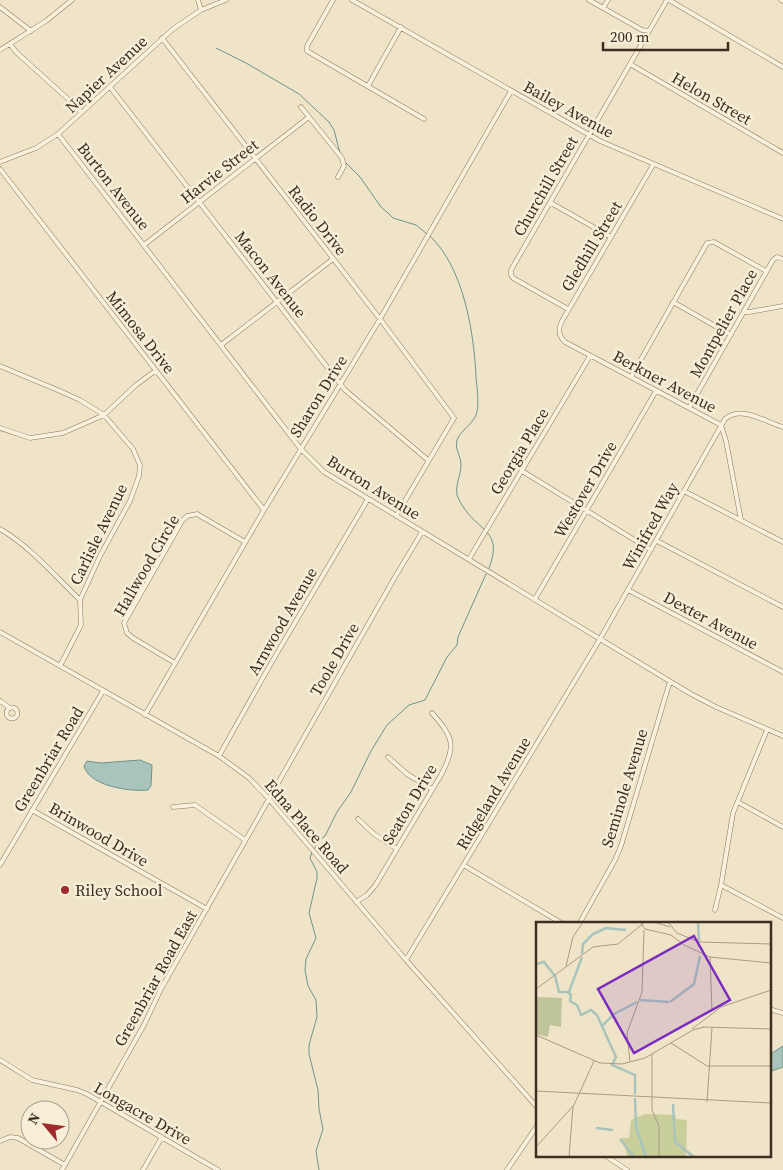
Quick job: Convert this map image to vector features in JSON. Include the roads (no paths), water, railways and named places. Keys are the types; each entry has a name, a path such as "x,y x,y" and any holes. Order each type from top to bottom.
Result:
{"street":[{"path":"0,50 46,21 72,0"},
{"path":"198,0 201,10"},
{"name":"Napier Avenue","path":"0,162 32,150 58,134 173,29 201,10 226,0"},
{"path":"333,0 306,49 424,119"},
{"name":"Bailey Avenue","path":"352,0 600,141 783,219"},
{"path":"589,0 642,30 649,31"},
{"path":"603,8 608,0"},
{"path":"668,0 783,68"},
{"name":"Churchill Street","path":"568,309 513,278 511,270 668,0"},
{"path":"0,7 31,31"},
{"path":"368,86 401,28"},
{"name":"Radio Drive","path":"162,38 380,319 454,418 428,460"},
{"path":"10,44 16,52 82,113"},
{"name":"Helon Street","path":"630,64 783,153"},
{"name":"Macon Avenue","path":"110,87 345,390 428,460"},
{"name":"Sharon Drive","path":"145,715 300,448 380,319 511,91"},
{"path":"301,107 342,158 344,166 338,177"},
{"name":"Harvie Street","path":"144,245 309,117"},
{"name":"Burton Avenue","path":"58,134 300,448 324,472 670,681 716,707 783,736"},
{"name":"Gledhill Street","path":"563,341 560,338 559,330 568,309 653,164"},
{"name":"Mimosa Drive","path":"0,169 264,510"},
{"path":"551,203 611,237"},
{"path":"631,378 706,245 711,241 766,272"},
{"name":"Montpelier Place","path":"689,408 774,258 783,259"},
{"path":"221,345 332,259"},
{"path":"673,302 731,335"},
{"path":"744,312 783,306"},
{"name":"Berkner Avenue","path":"563,341 721,425 728,417 738,413 783,427"},
{"name":"Georgia Place","path":"469,560 590,356"},
{"name":"Carlisle Avenue","path":"0,366 80,400 104,415 136,454 140,465 139,476 130,501 104,549 80,600 82,625 60,666"},
{"path":"0,428 30,438 63,433 104,415 136,385 155,371"},
{"name":"Westover Drive","path":"535,599 656,391"},
{"path":"721,425 726,441 741,520"},
{"name":"Winifred Way","path":"600,639 721,425"},
{"path":"396,516 428,460"},
{"path":"522,471 652,550"},
{"path":"684,491 783,542"},
{"name":"Arnwood Avenue","path":"219,756 270,665 368,499"},
{"name":"Hallwood Circle","path":"175,663 133,638 127,633 124,626 126,619 182,521 187,516 194,514 203,517 245,542"},
{"path":"0,529 17,540 51,570 80,600"},
{"name":"Toole Drive","path":"269,799 422,532"},
{"path":"657,541 783,607"},
{"name":"Dexter Avenue","path":"628,590 783,672"},
{"name":"Edna Place Road","path":"0,632 219,756 250,778 406,960 536,1106"},
{"name":"Ridgeland Avenue","path":"406,960 600,639"},
{"name":"Seminole Avenue","path":"580,922 621,846 670,681"},
{"name":"Greenbriar Road","path":"0,866 103,691"},
{"path":"0,701 10,708"},
{"name":"Seaton Drive","path":"356,902 367,895 375,886 448,763 452,744 447,731 432,713"},
{"path":"715,910 733,813 767,730"},
{"path":"388,757 408,774 432,789"},
{"name":"Greenbriar Road East","path":"62,1170 144,1025 160,989 269,799"},
{"path":"738,802 783,827"},
{"path":"172,807 194,805 245,840"},
{"name":"Brinwood Drive","path":"32,810 207,909"},
{"path":"358,819 374,834 397,849"},
{"path":"464,866 560,922"},
{"path":"721,885 783,918"},
{"path":"770,1009 783,1013"},
{"name":"Longacre Drive","path":"0,1060 32,1080 81,1092 101,1102 218,1170"},
{"path":"507,1170 536,1127"},
{"path":"0,1141 10,1137 18,1138 65,1164"},
{"path":"143,1170 162,1138"},
{"path":"609,1158 626,1170"}],"water":[{"path":"140,760 152,765 151,786 148,790 121,789 102,783 87,773 84,766 87,761 101,763"},
{"path":"783,1046 783,1067 770,1072 770,1054"}],"waterway":[{"path":"216,48 299,94 329,122 334,130 340,153"},
{"path":"344,161 360,177 381,207 393,218 416,225 427,234"},
{"path":"430,236 442,249 451,265 459,283 470,321 478,408 474,419 461,433 456,444 461,461 457,495 468,514 491,538 493,555 489,568"},
{"path":"314,849 325,836 337,812 351,792 371,751 387,725 409,705 425,700 447,657 457,645 458,637 486,574"},
{"path":"312,852 310,858 317,872 317,878 309,913 316,938 306,959 305,970 308,986 316,1000 317,1017 309,1045 309,1054 318,1090 323,1129 316,1151 319,1170"}],"place":[{"name":"Riley School","path":"65,890"}]}
